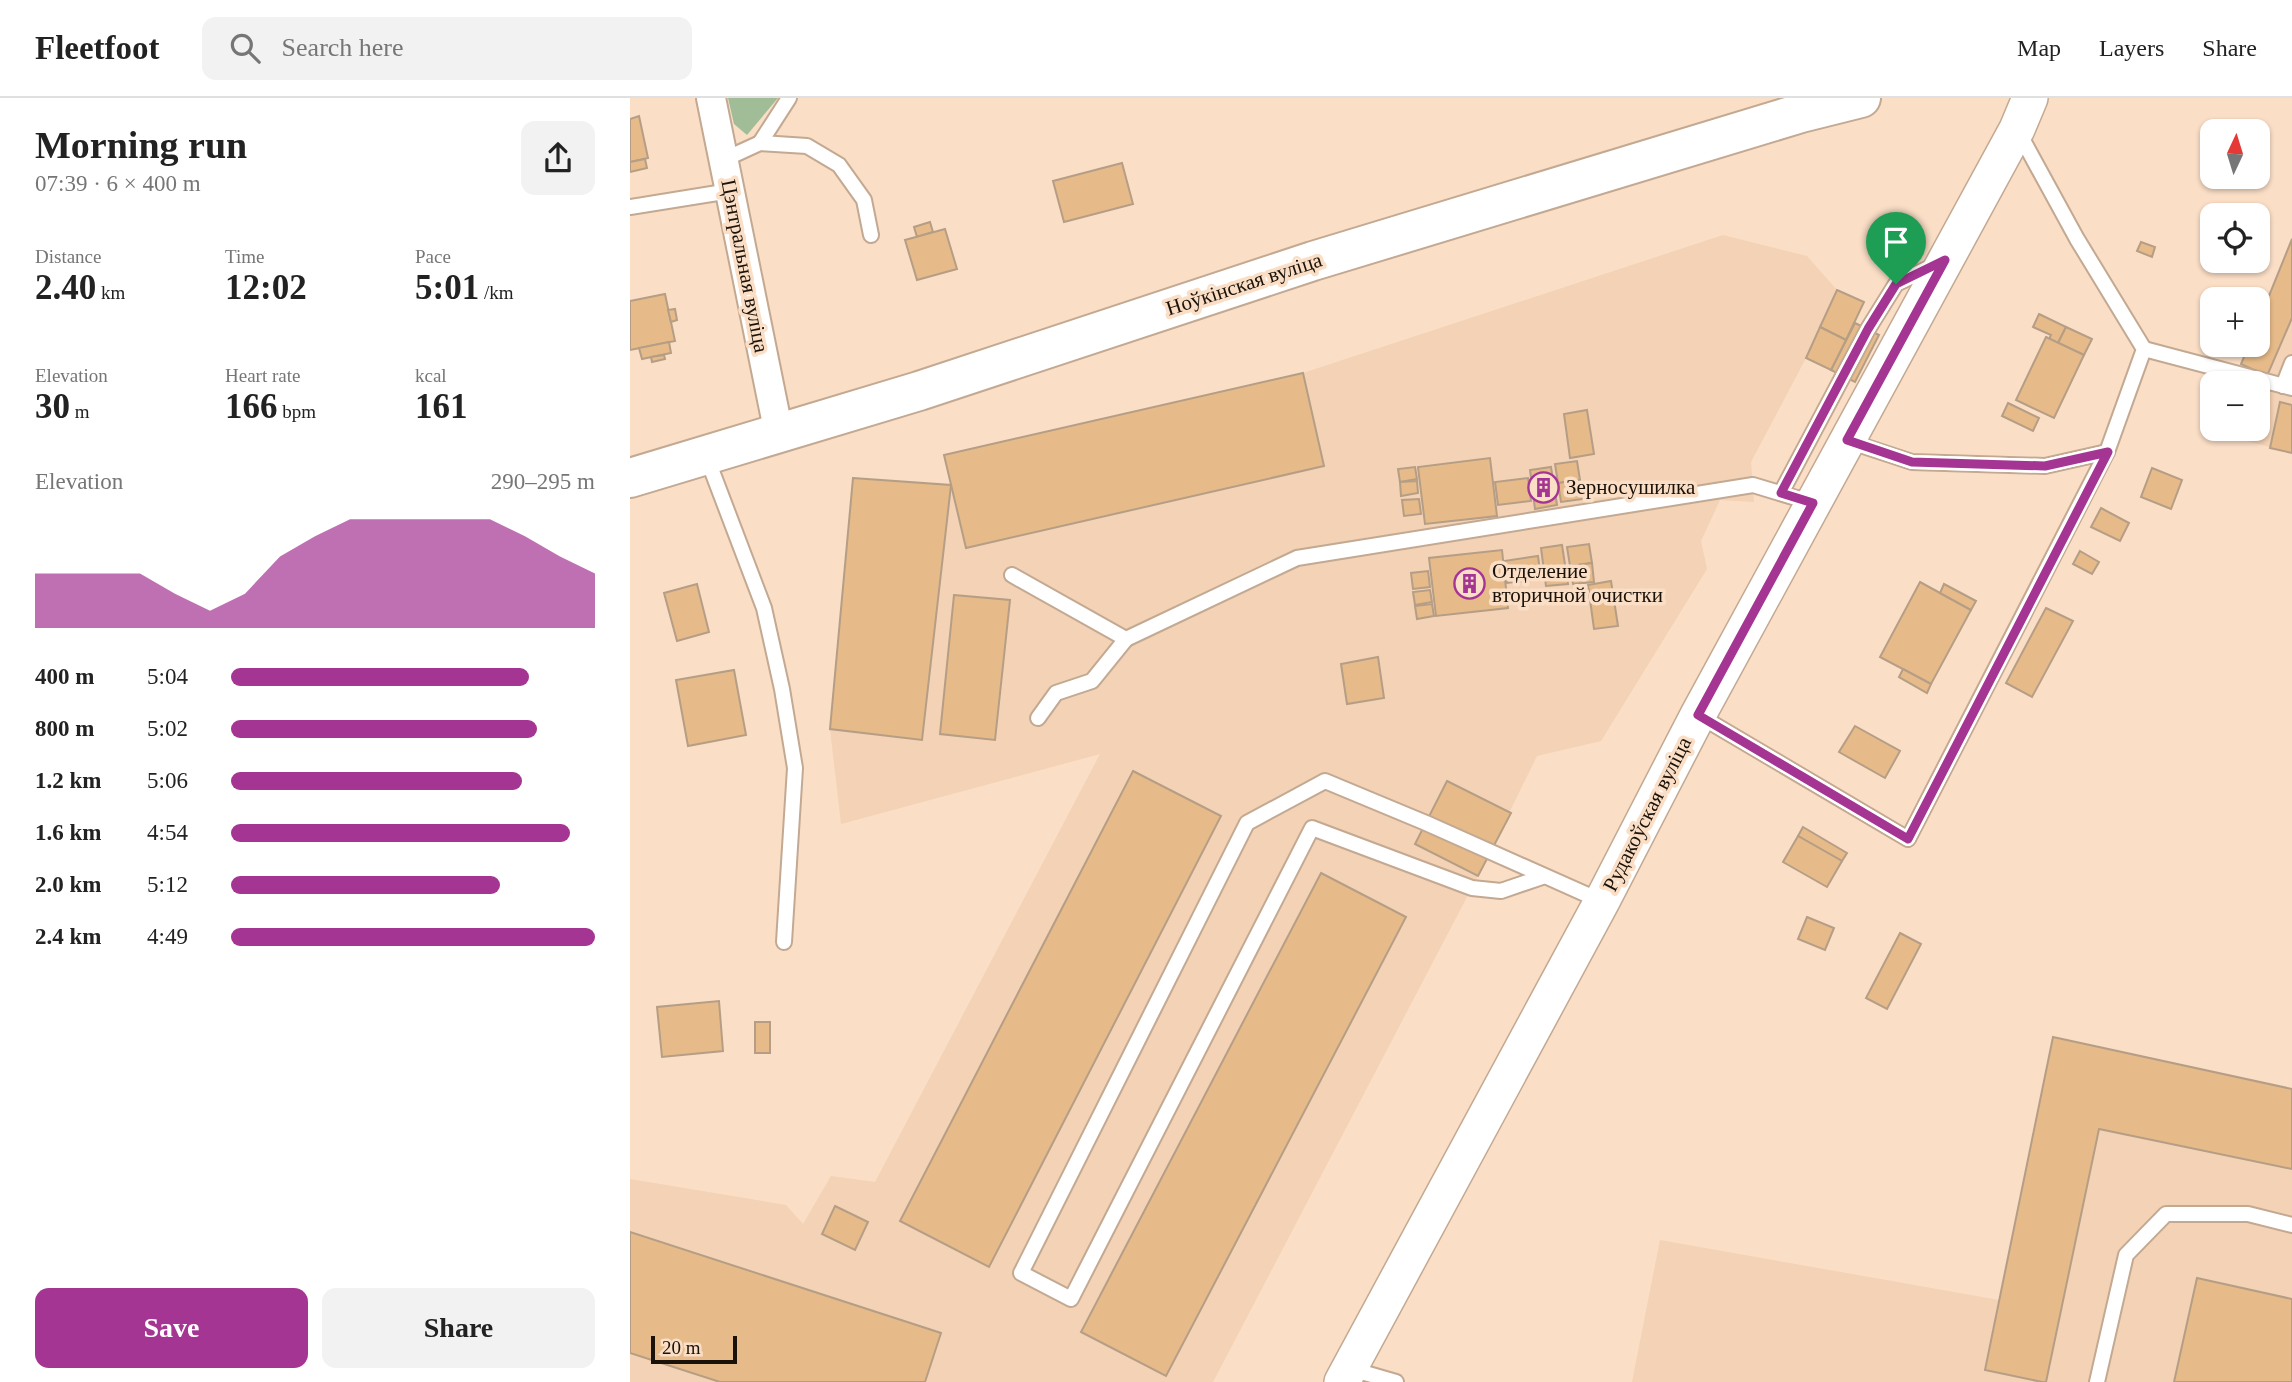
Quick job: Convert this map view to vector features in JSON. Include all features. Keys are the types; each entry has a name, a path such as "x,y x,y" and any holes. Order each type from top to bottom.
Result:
{"main road":[{"name":"Ноўкінская вуліца","path":"630,478 919,391 1313,261 1801,113 1861,98"}],"street":[{"name":"Цэнтральная вуліца","path":"711,98 779,434"},
{"name":"Рудакоўская вуліца","path":"1346,1376 1602,901 1698,715 1797,498 1847,440 2023,113"}],"lane":[{"path":"760,143 789,98"},
{"path":"2023,113 2077,239 2144,349 2288,387 2292,363"},
{"path":"723,160 760,143 807,146 839,165 864,200 871,235"},
{"path":"630,207 730,191"},
{"path":"1038,718 1056,693 1092,681 1126,639 1297,558 1753,485 1797,498 1868,329 1896,284 1945,260"},
{"path":"1698,715 1908,839 2108,452 2144,349"},
{"path":"1847,440 1912,462 2045,466 2108,452"},
{"path":"707,457 764,608 784,703 794,768 784,942"},
{"path":"1012,575 1126,639"},
{"path":"1545,876 1501,891 1472,888 1312,828 1072,1300 1021,1273 1247,823 1325,782 1426,823 1602,901"},
{"path":"2097,1382 2126,1255 2166,1214 2248,1214 2292,1225"},
{"path":"1346,1376 1396,1382"}],"shaded area":[{"path":"1723,235 1807,256 1837,290 1806,358 1751,462 1754,502 1720,500 1701,541 1707,569 1601,741 1537,756 1478,876 1213,1382 630,1382 630,1179 786,1205 803,1224 831,1176 875,1182 1100,754 841,824 830,729 853,478 951,485"},
{"path":"2292,239 2292,453 2247,441 2270,441 2270,371 2234,371 2244,357 2270,357 2270,293"},
{"path":"2053,1037 2292,1089 2292,1382 1632,1382 1660,1240 1999,1300"}],"green space":[{"path":"728,98 778,98 747,135 734,124"}],"building":[{"path":"639,116 648,158 630,162 630,119"},
{"path":"645,159 647,168 630,172 630,162"},
{"path":"1122,163 1133,204 1064,222 1053,181"},
{"path":"930,222 933,232 917,237 914,227"},
{"path":"945,229 957,269 917,280 905,240"},
{"path":"2292,239 2292,318 2269,371 2256,371 2241,364 2244,357 2270,357 2270,293"},
{"path":"2141,242 2155,247 2152,257 2137,251"},
{"path":"1837,290 1864,302 1846,340 1820,327"},
{"path":"665,294 675,341 630,350 630,301"},
{"path":"675,309 677,320 671,322 668,310"},
{"path":"2039,314 2066,327 2058,343 2049,339 2051,335 2033,327"},
{"path":"1855,323 1879,335 1855,382 1831,370"},
{"path":"1820,327 1846,340 1831,370 1806,358"},
{"path":"2066,327 2092,339 2084,355 2058,343"},
{"path":"2046,337 2084,355 2054,418 2016,400"},
{"path":"669,342 671,353 642,359 639,348"},
{"path":"664,355 665,359 652,362 651,357"},
{"path":"1303,373 1324,466 966,548 944,455"},
{"path":"2280,402 2292,405 2292,453 2270,448"},
{"path":"2008,403 2039,418 2033,431 2002,416"},
{"path":"1587,410 1594,454 1570,458 1564,414"},
{"name":"Отделение вторичной очистки","path":"1490,458 1497,516 1425,524 1418,467"},
{"path":"1577,461 1580,480 1558,483 1555,464"},
{"path":"1415,467 1417,479 1400,482 1398,469"},
{"name":"Зерносушилка","path":"1551,467 1557,505 1535,509 1530,470"},
{"path":"2152,468 2182,480 2171,509 2141,497"},
{"path":"853,478 951,485 922,740 830,729"},
{"path":"1528,478 1531,501 1498,505 1495,482"},
{"path":"1580,480 1583,499 1561,502 1558,483"},
{"path":"1417,481 1418,493 1401,496 1400,482"},
{"path":"1419,499 1421,514 1404,516 1402,500"},
{"path":"2101,508 2129,523 2120,541 2091,527"},
{"path":"1589,544 1592,563 1570,566 1567,547"},
{"name":"Зерносушилка","path":"1562,545 1568,584 1546,586 1541,548"},
{"name":"Отделение вторичной очистки","path":"1502,550 1508,608 1436,616 1429,558"},
{"path":"2080,551 2099,562 2092,574 2073,564"},
{"path":"1538,556 1541,579 1507,583 1504,561"},
{"path":"1592,563 1594,582 1573,584 1570,566"},
{"path":"1428,571 1430,587 1413,589 1411,573"},
{"path":"1611,581 1618,626 1594,629 1588,585"},
{"path":"1920,582 1971,610 1931,684 1880,657"},
{"path":"697,584 709,632 677,641 664,593"},
{"path":"1944,584 1976,601 1971,610 1940,593"},
{"path":"1430,590 1432,602 1415,605 1413,592"},
{"path":"954,595 1010,600 995,740 940,734"},
{"path":"1432,604 1434,616 1417,619 1415,606"},
{"path":"2046,608 2073,621 2032,697 2006,683"},
{"path":"1378,657 1384,698 1347,704 1341,664"},
{"path":"1903,669 1931,684 1927,693 1899,677"},
{"path":"734,670 746,735 688,746 676,680"},
{"path":"1855,726 1900,751 1885,778 1839,752"},
{"path":"1133,771 1221,816 989,1267 900,1221"},
{"path":"1447,781 1511,813 1478,876 1415,844"},
{"path":"1803,827 1847,853 1842,861 1798,836"},
{"path":"1798,836 1842,861 1827,887 1783,862"},
{"path":"1321,873 1406,917 1166,1376 1081,1332"},
{"path":"1807,917 1834,928 1825,950 1798,939"},
{"path":"1900,933 1921,944 1887,1009 1866,998"},
{"path":"719,1001 723,1051 662,1057 657,1007"},
{"path":"755,1022 770,1022 770,1053 755,1053"},
{"path":"2053,1037 2292,1089 2292,1169 2099,1129 2046,1382 2042,1382 1985,1370"},
{"path":"835,1206 868,1222 855,1250 822,1234"},
{"path":"630,1232 941,1333 925,1382 720,1382 630,1353"},
{"path":"2197,1278 2292,1299 2292,1382 2174,1382"}],"place":[{"name":"Зерносушилка","path":"1543,487"},
{"name":"Отделение вторичной очистки","path":"1469,583"}],"route":[{"path":"1945,260 1847,440 1912,462 2045,466 2108,452 1908,839 1698,715 1813,503 1781,493 1868,329 1896,284 1945,260"}]}
